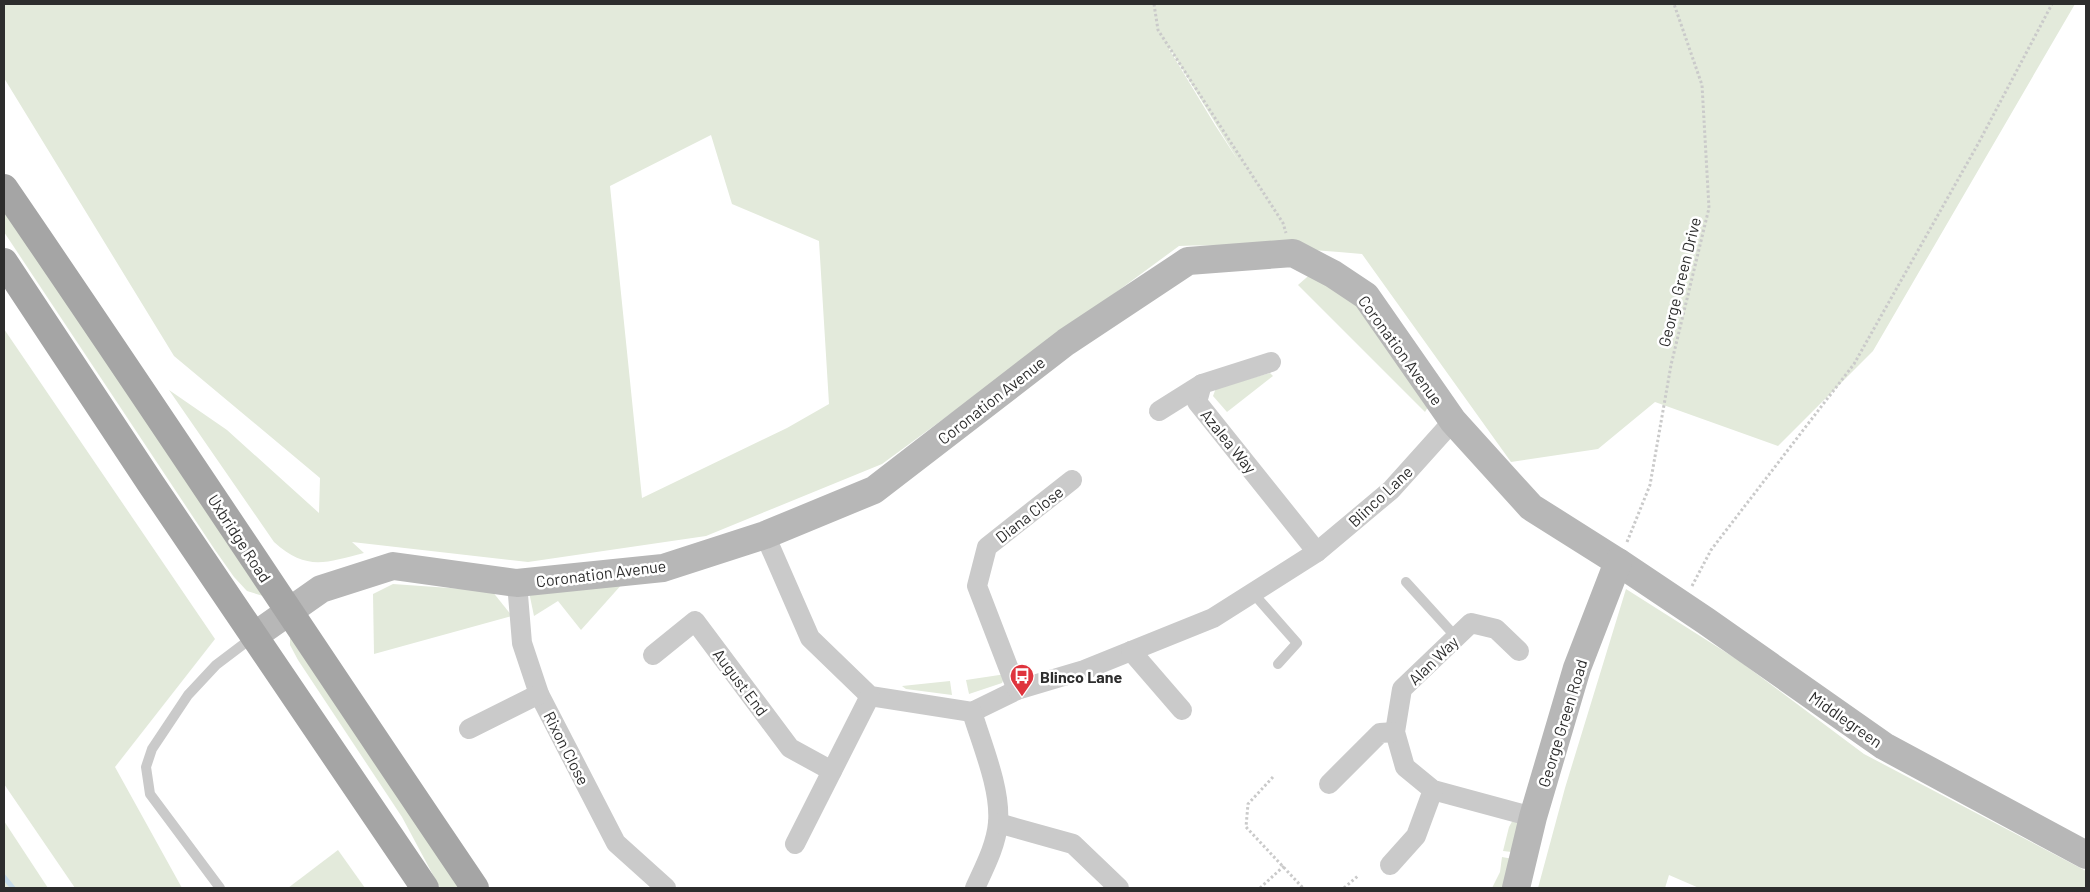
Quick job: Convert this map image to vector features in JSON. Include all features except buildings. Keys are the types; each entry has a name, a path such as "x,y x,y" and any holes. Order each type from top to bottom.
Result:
{"main road":[{"name":"Uxbridge Road","path":"4,188 136,381 288,612 475,888"},
{"path":"4,262 424,888"}],"street":[{"name":"Coronation Avenue","path":"254,636 321,589 393,566 517,583 664,568 765,535 874,490 1066,342 1188,261 1293,253 1333,274 1366,296 1454,421 1531,507 1618,562"},
{"name":"Azalea Way","path":"1271,362 1202,384 1197,402 1318,552"},
{"path":"1159,411 1202,384"},
{"name":"Blinco Lane","path":"972,712 1018,690 1084,670 1212,618 1318,552 1391,490 1454,421"},
{"name":"Diana Close","path":"1018,690 977,586 987,547 1072,480"},
{"path":"765,535 810,638 870,696 972,712 995,788 998,823 991,851 975,888"},
{"name":"Middlegreen","path":"1618,562 1884,746 2086,856"},
{"name":"George Green Road","path":"1516,888 1533,817 1578,668 1618,562"},
{"name":"Rixon Close","path":"517,583 522,643 539,694 616,843 666,888"},
{"name":"August End","path":"652,655 695,621 790,748 832,771"},
{"name":"Alan Way","path":"1519,651 1496,629 1471,623 1402,690 1395,732 1405,767 1433,790 1533,817"},
{"path":"1131,651 1182,710"},
{"path":"469,729 539,694"},
{"path":"795,844 870,696"},
{"path":"1329,784 1380,733 1395,732"},
{"path":"1390,865 1416,836 1433,790"},
{"path":"998,823 1074,844 1119,888"}],"lane":[{"path":"1406,582 1456,637"},
{"path":"1252,592 1297,643 1278,664"},
{"path":"220,888 150,794 146,767 152,749 188,695 216,665 254,636"}],"path":[{"path":"1154,4 1158,30 1282,224 1293,253"},
{"name":"George Green Drive","path":"1618,562 1650,485 1671,365 1710,208 1702,85 1674,4"},
{"path":"1682,605 1711,550 1854,364 1978,144 2052,4"},
{"path":"1272,777 1248,804 1246,827 1303,888"},
{"path":"1260,888 1284,866"},
{"path":"1344,888 1359,875"}],"green space":[{"path":"4,4 2075,4 1873,351 1778,446 1655,402 1598,449 1511,462 1362,254 1248,246 1179,246 882,464 706,536 528,562 352,542 364,553 338,560 316,562 296,557 274,542 169,390 227,430 319,513 320,478 174,356 4,78","holes":["1170,49 1239,162 1215,125","711,135 732,204 819,241 829,404 787,428 642,498 610,186"]},
{"path":"4,188 263,596 247,591 234,577 4,232"},
{"path":"1314,271 1340,283 1434,397 1425,412 1298,285"},
{"path":"4,329 215,639 115,767 182,888 75,888 4,784"},
{"path":"1270,373 1273,376 1227,412 1213,396 1216,388"},
{"path":"623,583 581,630 558,601 534,616 529,592"},
{"path":"393,584 492,591 512,616 374,654 373,594"},
{"path":"1626,589 1738,660 1864,754 2086,871 2086,888 1699,888 1669,875 1665,888 1538,888 1565,788"},
{"path":"290,637 467,888 440,888 402,817 298,660 290,645"},
{"path":"1006,674 1002,683 969,694 966,680"},
{"path":"950,681 952,695 906,689 902,686"},
{"path":"1514,818 1518,824 1520,853 1503,851 1509,827"},
{"path":"4,821 48,888 4,888"},
{"path":"338,850 365,888 288,888"},
{"path":"1502,857 1513,859 1508,888 1492,888 1500,872"}],"waterway":[{"path":"4,877 13,888"}],"place":[{"name":"Blinco Lane","path":"1022,697"}]}
